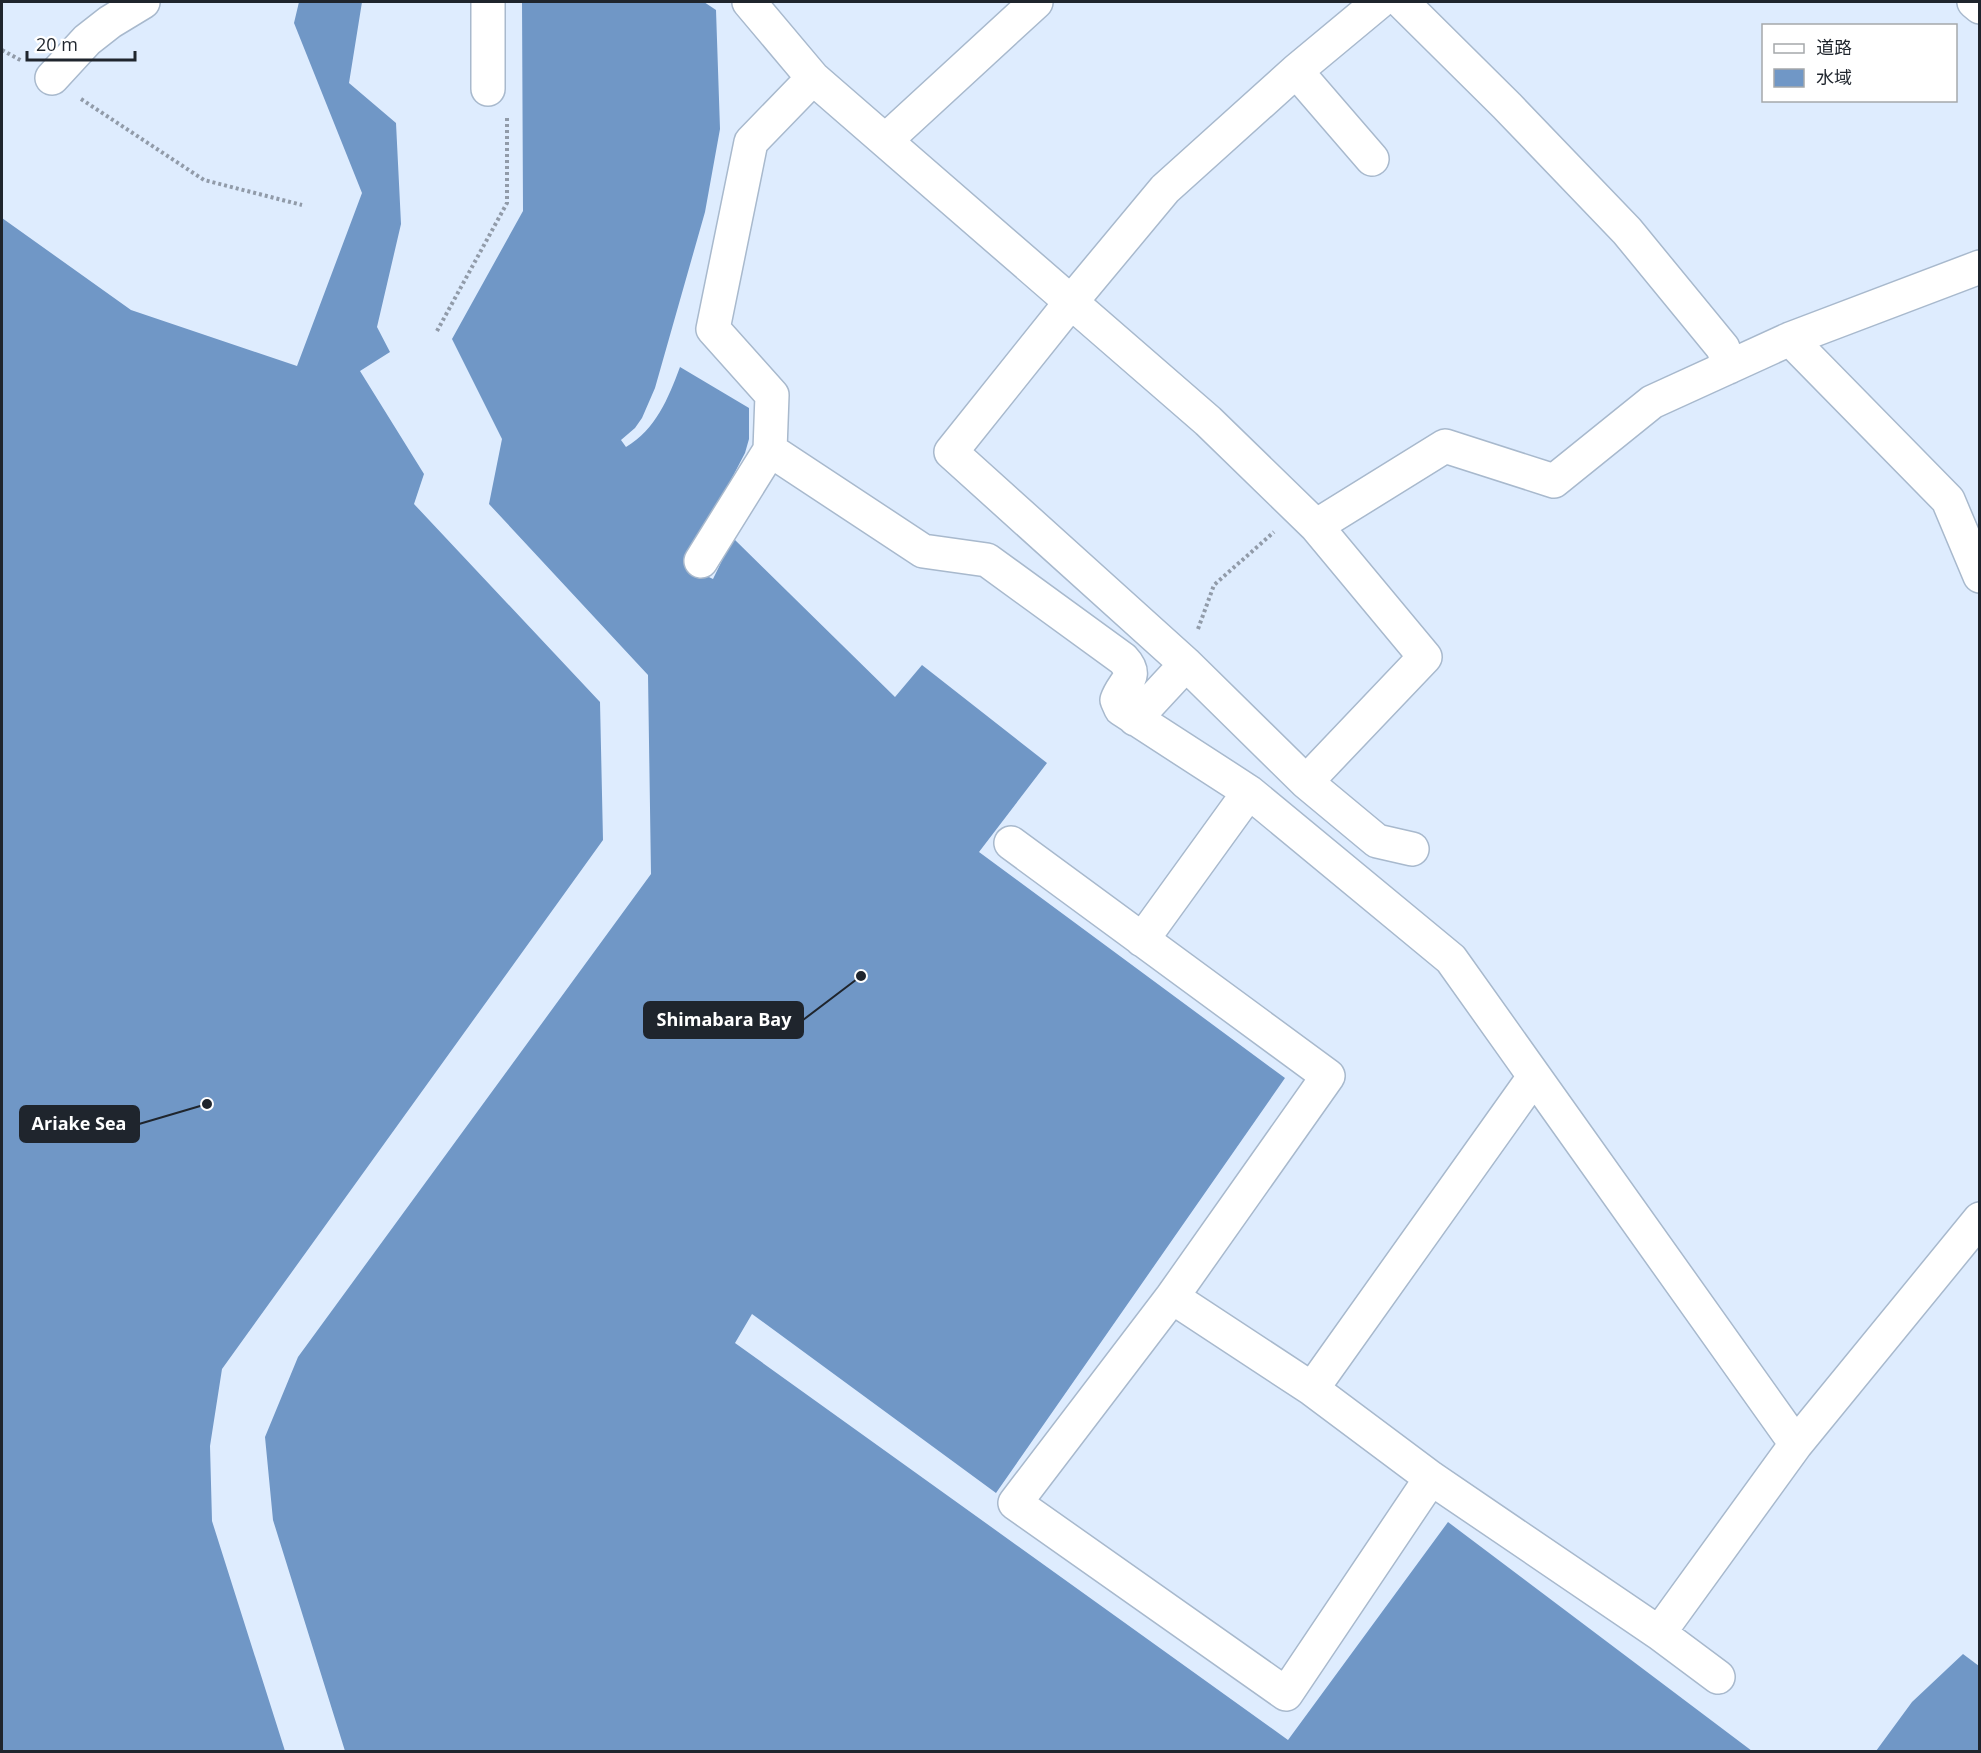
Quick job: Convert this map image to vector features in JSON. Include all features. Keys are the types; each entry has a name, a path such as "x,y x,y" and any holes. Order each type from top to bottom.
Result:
{"street":[{"path":"52,78 87,40 110,22 144,2"},
{"path":"488,2 498,99"},
{"path":"749,2 813,78 1208,422 1307,517 1425,657 1306,782"},
{"path":"886,140 1036,2"},
{"path":"1379,2 1296,71 1166,189 1071,302 951,452 1185,664 1306,782 1377,841 1412,849"},
{"path":"1402,2 1507,106 1627,231 1723,348 1729,367"},
{"path":"1974,2 1980,7"},
{"path":"1296,71 1372,159"},
{"path":"701,561 770,450 772,395 713,329 751,142 813,78"},
{"path":"1307,517 1445,446 1554,481 1652,402 1790,339 1980,267"},
{"path":"1790,339 1948,500 1980,576"},
{"path":"770,450 923,551 987,560 1123,659 1131,670 1131,677 1117,700 1121,709 1249,792 1451,959 1796,1444"},
{"path":"1135,719 1185,664"},
{"path":"1142,940 1249,792"},
{"path":"1011,843 1328,1076 1172,1297 1015,1503 1286,1694 1431,1478"},
{"path":"1312,1389 1534,1077"},
{"path":"1659,1633 1796,1444 1980,1219"},
{"path":"1172,1297 1312,1389 1431,1478 1659,1633 1718,1677"}],"path":[{"path":"52,78 204,180 302,205"},
{"path":"437,331 507,203 498,99"},
{"path":"1185,664 1214,585 1307,517"}],"water":[{"path":"299,2 362,2 349,83 396,123 401,224 377,327 390,352 360,371 424,474 414,504 600,702 603,840 222,1369 210,1446 212,1521 285,1751 2,1751 2,218 131,310 297,366 362,193 294,23"},
{"path":"522,2 704,2 716,10 720,129 705,212 655,388 642,418 635,428 621,440 626,447 653,422 666,402 680,367 749,408 749,439 745,453 686,566 713,579 733,538 895,697 922,665 1047,763 979,852 1285,1078 996,1493 752,1314 735,1343 1288,1740 1448,1522 1752,1751 345,1751 273,1520 265,1437 298,1357 651,874 648,675 489,504 502,439 452,339 523,211"},
{"path":"1963,1654 1979,1666 1979,1751 1876,1751 1912,1702"}],"place":[{"name":"Shimabara Bay","path":"861,976"},
{"name":"Ariake Sea","path":"207,1104"}]}
